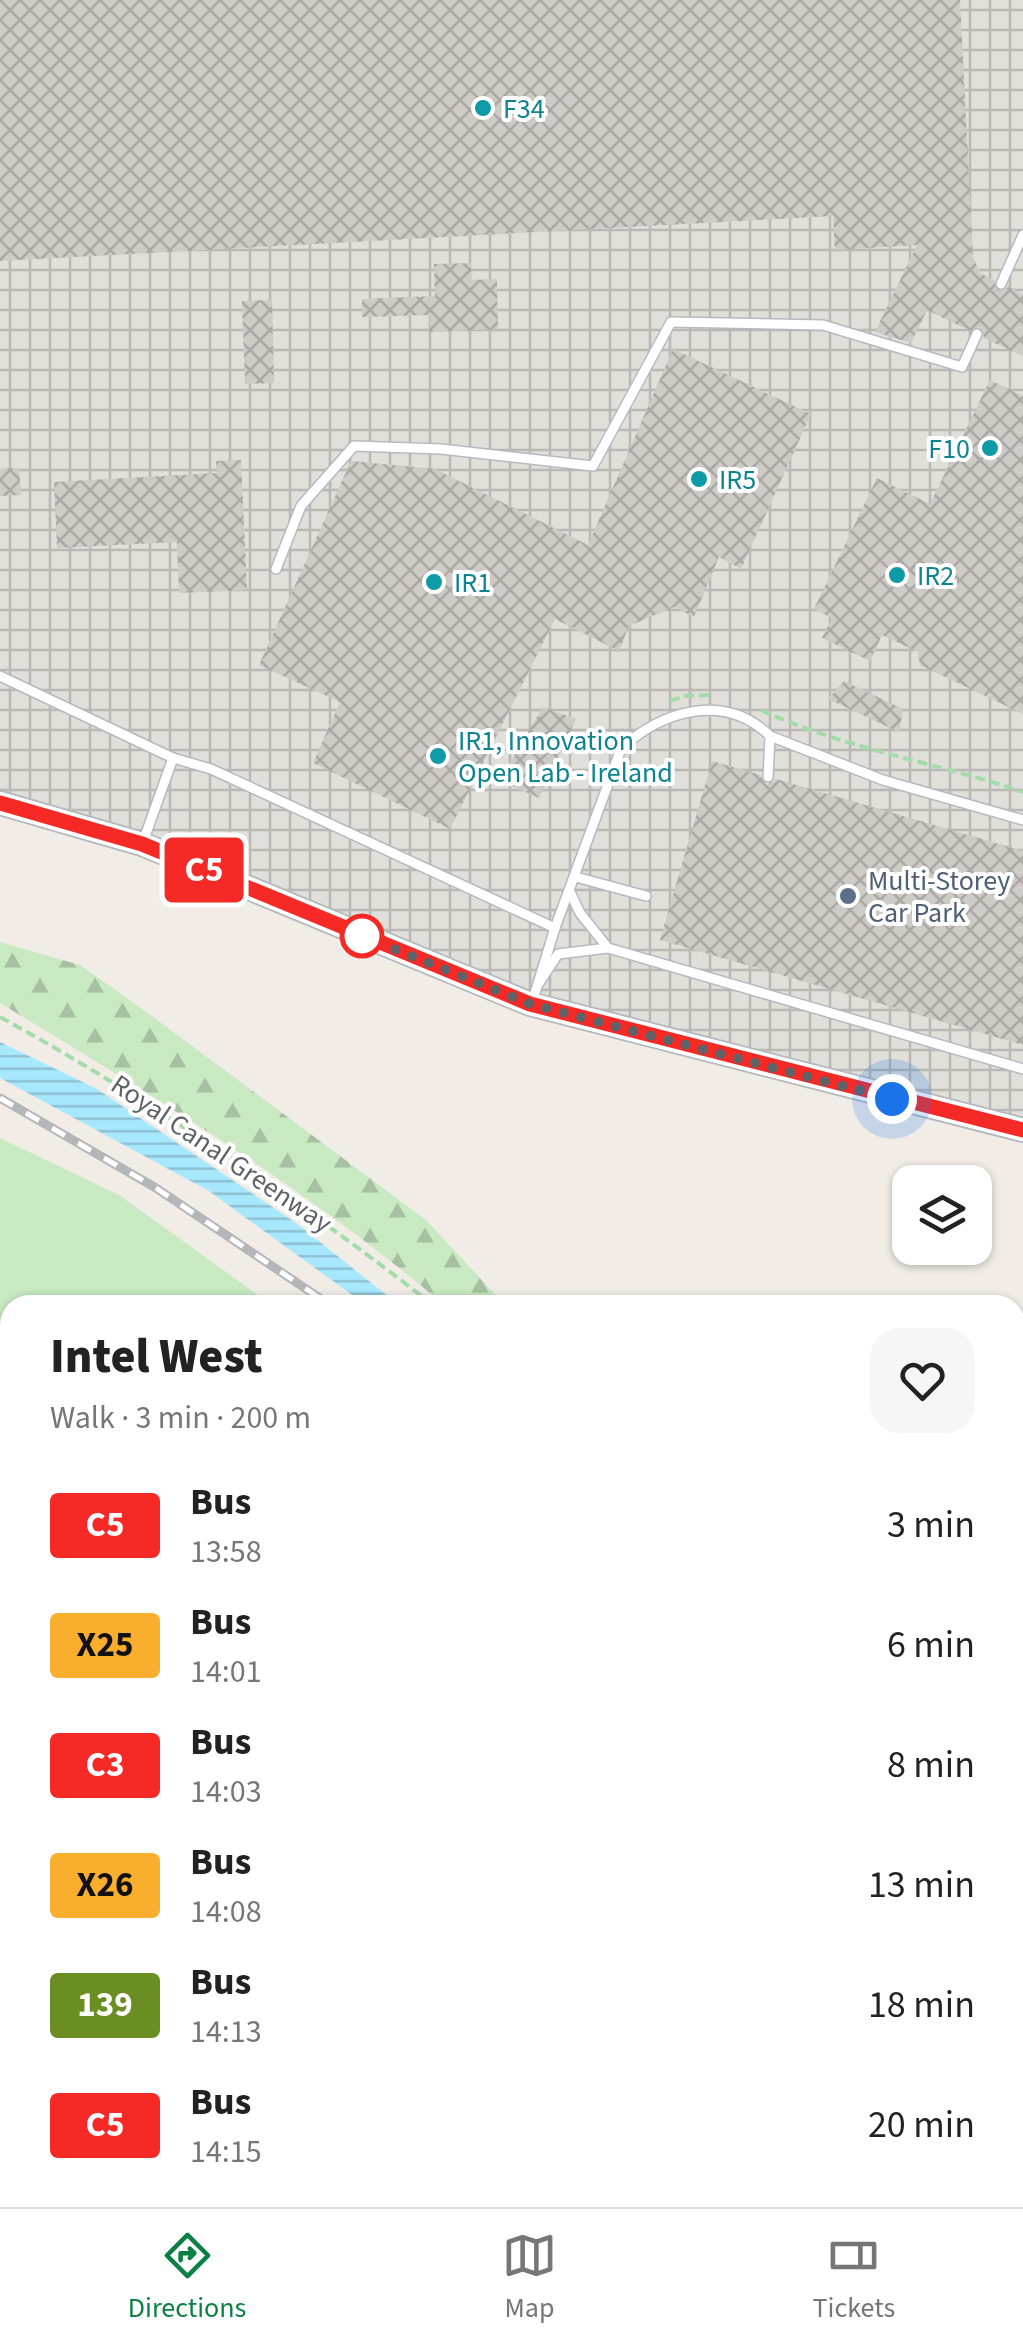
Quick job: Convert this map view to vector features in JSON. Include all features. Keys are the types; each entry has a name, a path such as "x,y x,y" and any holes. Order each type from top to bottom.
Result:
{"main road":[{"path":"0,803 142,844 530,1004 1023,1130"}],"lane":[{"path":"1001,284 1023,235"},
{"path":"276,569 301,506 354,446 441,449 593,466 670,322 822,325 962,367 978,334"},
{"path":"0,676 173,758 211,769 555,928"},
{"path":"1023,820 883,780 770,736 755,721 710,710 672,715 637,734 621,750 537,988 558,954 608,948 1023,1069"},
{"path":"768,777 770,736"},
{"path":"142,844 173,758"},
{"path":"576,877 646,896"},
{"path":"570,892 580,913 608,948"}],"path":[{"path":"656,708 684,696 726,698"},
{"path":"759,709 840,744 904,755 1023,792"},
{"name":"Royal Canal Greenway","path":"0,1017 123,1087 342,1234 420,1295"}],"shaded area":[{"path":"0,0 1023,0 1023,1126 528,1009 128,841 0,806"}],"green space":[{"path":"0,942 80,965 426,1220 496,1295 432,1295 284,1183 0,1003"},
{"path":"0,1138 119,1195 258,1295 0,1295"}],"water":[{"path":"0,1042 97,1089 296,1223 386,1295 352,1295 209,1191 0,1078"}],"building":[{"name":"F34","path":"0,0 960,0 973,257 980,273 994,280 997,291 1009,287 1023,294 1023,356 984,338 981,327 970,331 927,310 911,343 875,332 917,245 835,250 833,216 0,261"},
{"path":"471,263 471,280 497,279 498,329 430,332 430,315 362,317 362,299 435,296 434,264"},
{"path":"272,300 274,383 245,384 242,301"},
{"path":"673,349 811,414 741,569 719,557 694,617 674,607 629,626 619,651 555,619 450,829 313,763 340,702 259,665 351,461 435,469 588,545"},
{"name":"IR2","path":"990,380 1023,396 1023,714 920,665 918,652 882,635 870,661 822,638 832,618 814,609 877,478 930,504"},
{"path":"241,460 247,590 179,593 177,542 57,548 54,482 217,473 216,461"},
{"path":"19,468 21,495 0,496 0,469"},
{"path":"844,681 903,709 899,732 828,699"},
{"path":"543,707 576,719 539,798 500,780"},
{"name":"Multi-Storey Car Park","path":"712,761 760,775 767,785 776,779 1023,851 1023,1045 660,940"}],"railway":[{"path":"0,1098 156,1188 315,1295"}],"bus line":[{"name":"C5","path":"0,803 142,844 530,1004 1023,1130"}],"place":[{"name":"F34","path":"483,108"},
{"name":"F10","path":"990,448"},
{"name":"IR5","path":"699,479"},
{"name":"IR2","path":"897,575"},
{"name":"IR1","path":"434,582"},
{"name":"IR1, Innovation Open Lab - Ireland","path":"438,756"},
{"name":"Multi-Storey Car Park","path":"848,896"}],"route":[{"path":"362,936 530,1004 892,1099"}]}
